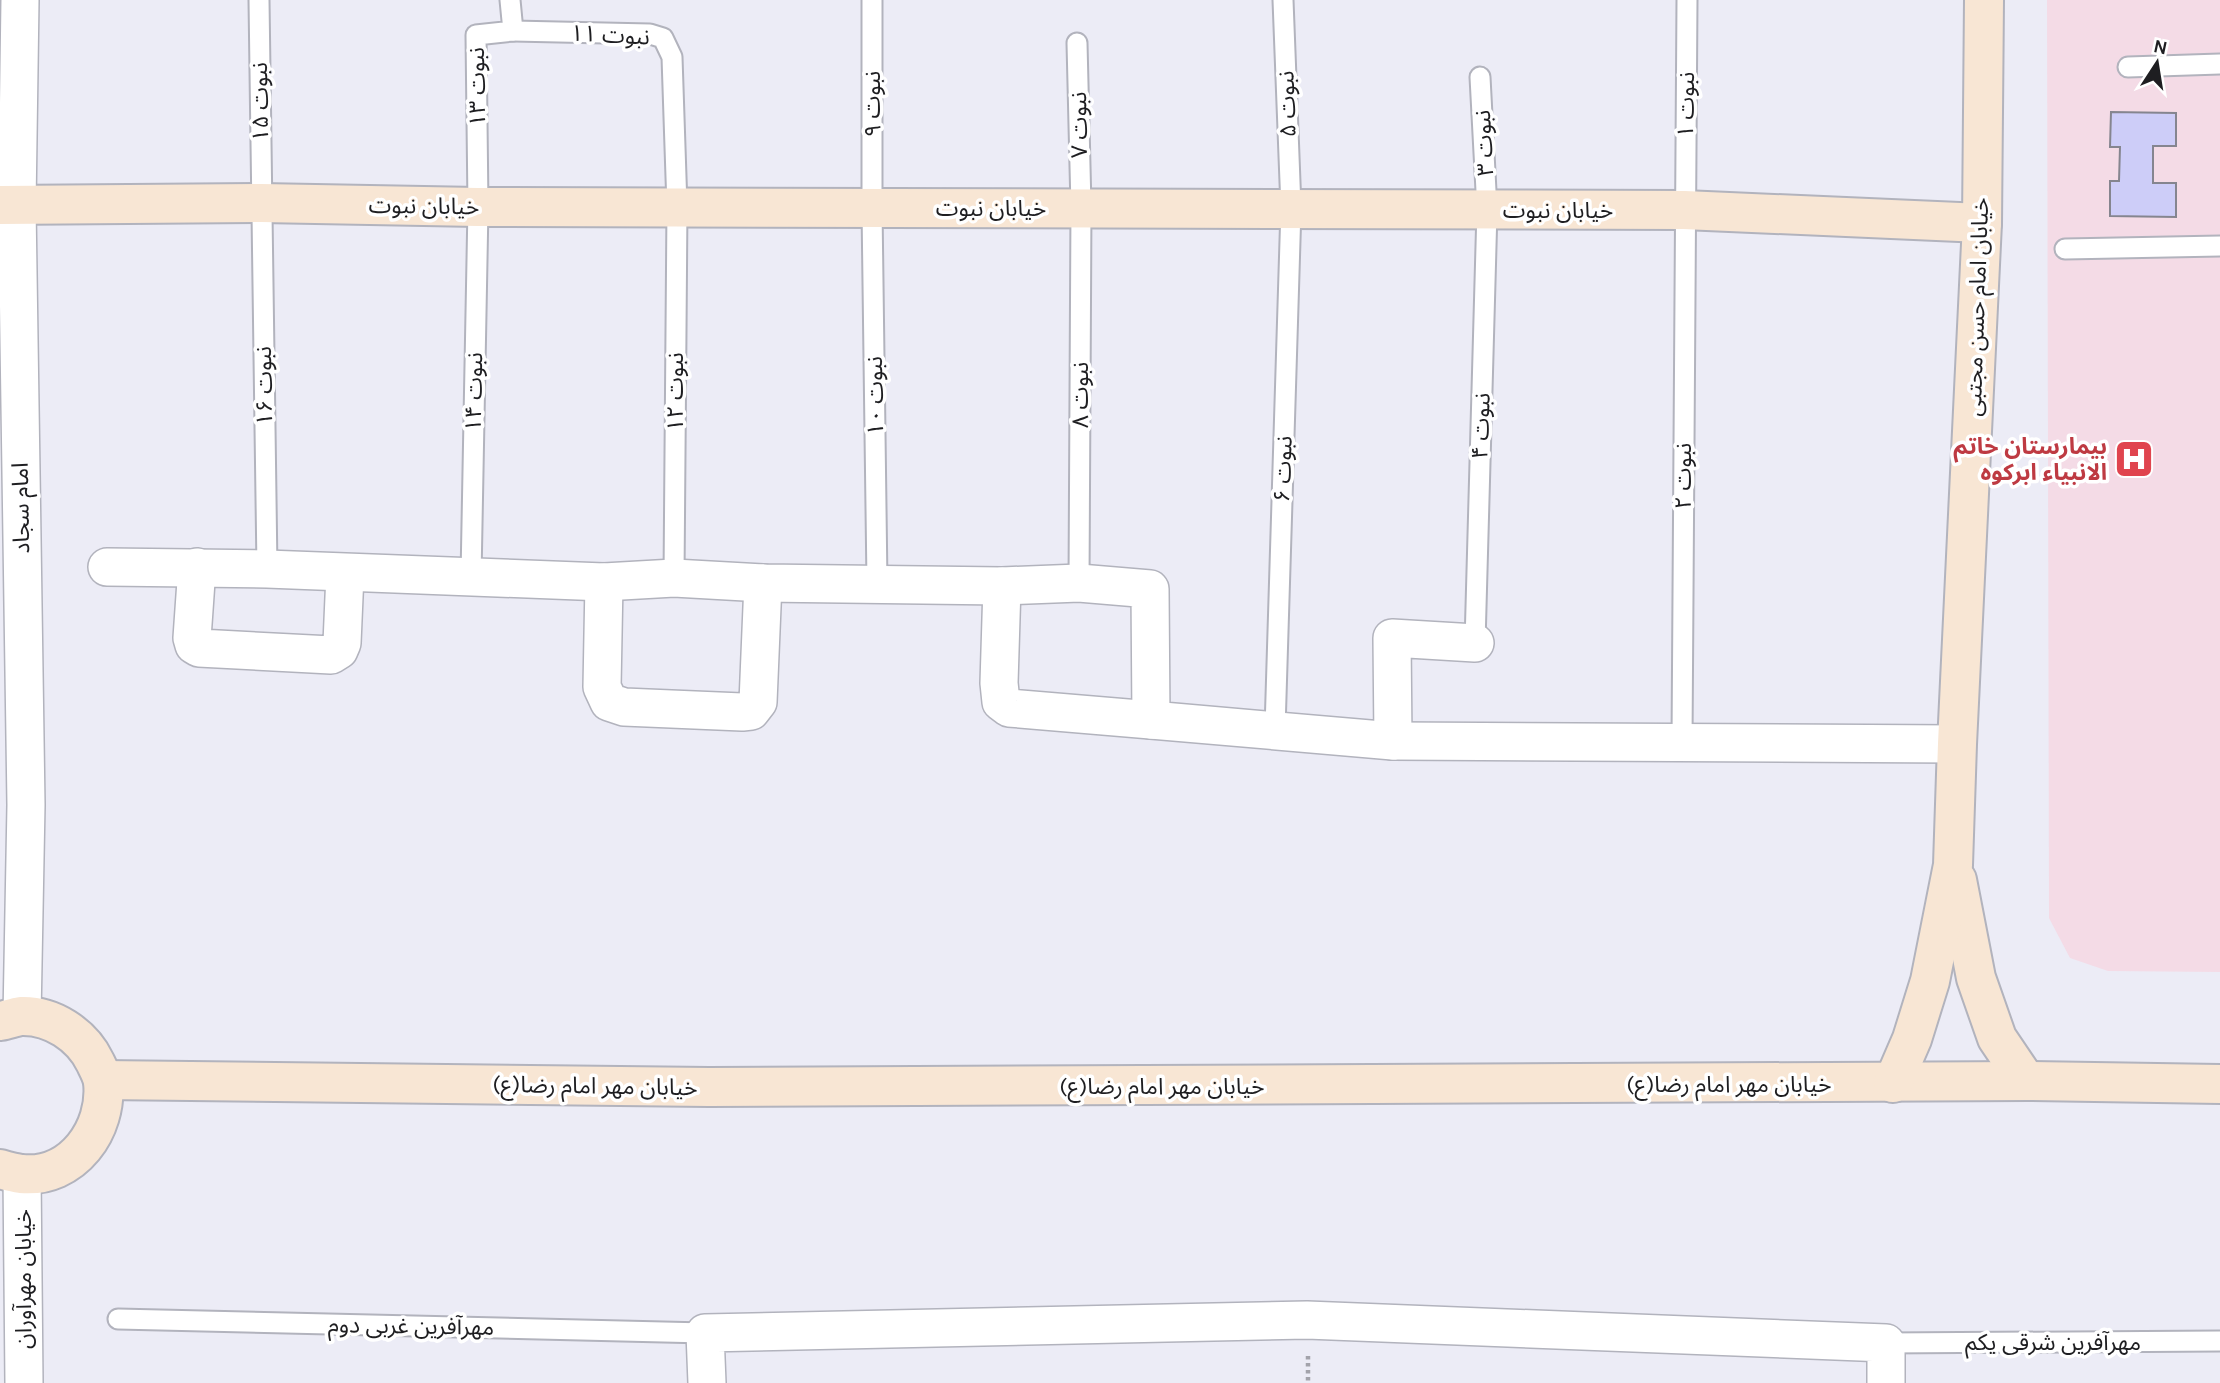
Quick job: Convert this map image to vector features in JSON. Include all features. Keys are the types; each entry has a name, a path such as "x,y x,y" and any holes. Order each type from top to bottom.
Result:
{"street":[{"name":"امام سجاد","path":"11,1019 26,805 8,206 20,0"},
{"name":"خیابان امام حسن مجتبی","path":"1893,1083 1912,1039 1930,981 1953,865 1982,223 1984,0"},
{"name":"خیابان نبوت","path":"8,206 261,203 478,207 1684,210 1982,223"},
{"path":"107,567 267,569 604,582 674,578 763,583 1002,586 1079,583 1150,589 1151,720"},
{"path":"197,568 192,638 199,649 331,655 339,650 342,643 345,573"},
{"path":"604,582 602,687 609,702 624,707 742,712 751,711 758,702 763,583"},
{"path":"1002,586 999,683 1001,702 1009,708 1393,741 1957,744"},
{"path":"1393,741 1392,638 1475,643"},
{"name":"خیابان امام حسن مجتبی","path":"1953,865 1976,978 1997,1038 2026,1081"},
{"path":"11,1019 59,1023 88,1046 103,1080 100,1122 88,1143 70,1161 47,1171 11,1172"},
{"name":"خیابان مهر امام رضا(ع)","path":"103,1080 709,1087 2026,1081 2220,1083"},
{"name":"خیابان مهرآوران","path":"11,1172 16,1380"},
{"path":"707,1383 705,1333 1307,1320 1886,1343 1886,1383"}],"lane":[{"name":"نبوت ۱۵","path":"259,0 261,203"},
{"name":"نبوت ۱۳","path":"478,207 476,35 513,31 510,0"},
{"name":"نبوت ۹","path":"872,0 872,208"},
{"name":"نبوت ۵","path":"1283,0 1291,208"},
{"name":"نبوت ۱","path":"1684,210 1687,0"},
{"name":"نبوت ۱۱","path":"513,31 650,34 663,38 672,57 677,207"},
{"name":"نبوت ۷","path":"1077,43 1081,207"},
{"path":"2128,68 2220,64"},
{"name":"نبوت ۳","path":"1480,77 1488,210"},
{"name":"نبوت ۱۶","path":"261,203 267,569"},
{"name":"نبوت ۱۴","path":"471,577 478,207"},
{"name":"نبوت ۱۲","path":"674,578 677,207"},
{"name":"نبوت ۸","path":"1079,583 1081,207"},
{"name":"نبوت ۱۰","path":"872,208 877,583"},
{"name":"نبوت ۶","path":"1275,729 1291,208"},
{"name":"نبوت ۴","path":"1475,643 1488,210"},
{"name":"نبوت ۲","path":"1682,742 1684,210"},
{"path":"2065,250 2220,246"},
{"name":"مهرآفرین غربی دوم","path":"118,1319 705,1333"},
{"name":"مهرآفرین شرقی یکم","path":"1886,1343 2220,1340"}],"shaded area":[{"name":"بیمارستان خاتم الانبیاء ابرکوه","path":"2047,0 2220,0 2220,972 2108,971 2070,958 2049,918"}],"building":[{"path":"2111,112 2176,113 2176,146 2153,146 2153,183 2176,183 2176,217 2110,216 2110,181 2119,181 2120,147 2110,147"}],"place":[{"name":"بیمارستان خاتم الانبیاء ابرکوه","path":"2134,459"}]}
